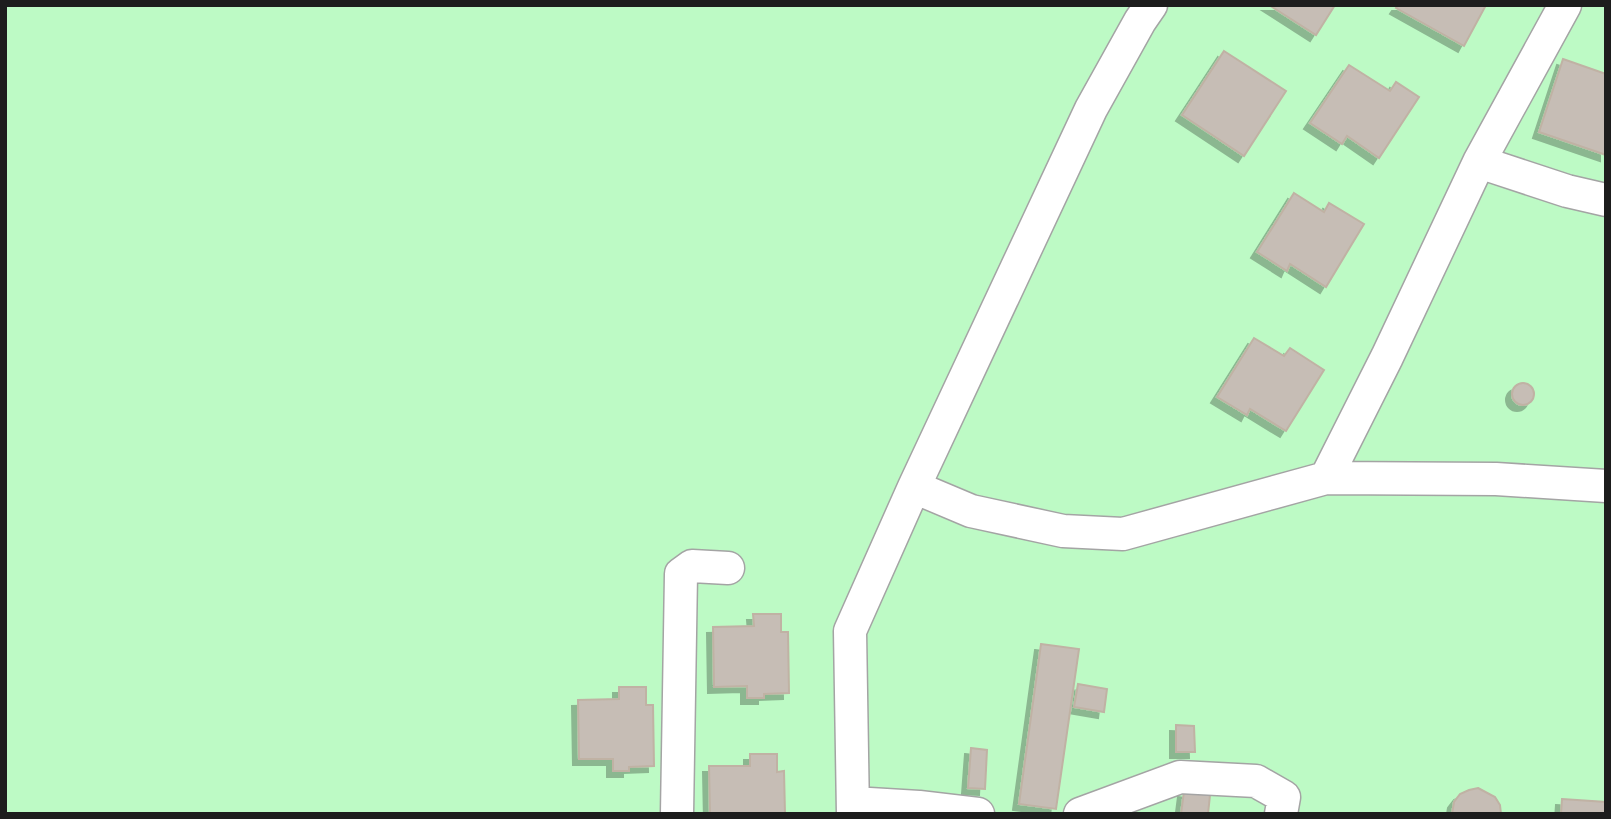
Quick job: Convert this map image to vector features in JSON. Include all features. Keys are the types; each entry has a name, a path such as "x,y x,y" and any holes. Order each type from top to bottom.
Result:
{"street":[{"path":"1326,478 1387,357 1479,162 1565,5"},
{"path":"978,814 919,807 853,809 850,631 914,487 1140,10"},
{"path":"1479,162 1567,191 1606,200"},
{"path":"914,487 971,511 1063,531 1123,534 1326,478 1496,479 1606,486"},
{"path":"677,814 681,574 692,566 728,568"},
{"path":"1080,814 1180,777 1256,780 1284,797 1281,814"}],"green space":[{"path":"5,5 1606,5 1606,814 5,814"}],"building":[{"path":"1269,5 1335,5 1316,35"},
{"path":"1398,5 1486,5 1464,46 1396,8"},
{"path":"1224,51 1286,91 1244,156 1182,115"},
{"path":"1563,59 1606,74 1606,155 1539,132"},
{"path":"1349,65 1390,91 1396,82 1419,97 1379,158 1347,136 1342,144 1310,123"},
{"path":"1294,193 1324,212 1329,203 1364,224 1326,287 1290,264 1287,271 1257,252"},
{"path":"1254,338 1284,356 1290,348 1324,370 1286,431 1250,409 1247,415 1217,397"},
{"path":"1519,383 1527,383 1534,390 1534,398 1527,405 1519,405 1512,398 1512,390"},
{"path":"753,614 781,614 781,632 788,632 789,693 747,698 747,686 714,687 713,627 754,626"},
{"path":"1041,644 1079,649 1056,809 1019,804"},
{"path":"1078,684 1107,689 1104,712 1074,707"},
{"path":"619,687 646,687 646,705 653,705 654,766 613,771 613,759 579,759 578,700 619,699"},
{"path":"1176,725 1194,726 1195,752 1176,752"},
{"path":"971,748 987,750 985,789 968,788"},
{"path":"750,754 777,754 777,772 784,771 785,814 710,814 709,766 750,766"},
{"path":"1478,788 1495,797 1501,814 1452,814 1454,802 1460,794"},
{"path":"1184,791 1210,795 1208,814 1181,814"},
{"path":"1562,799 1606,802 1606,814 1561,814"}]}
